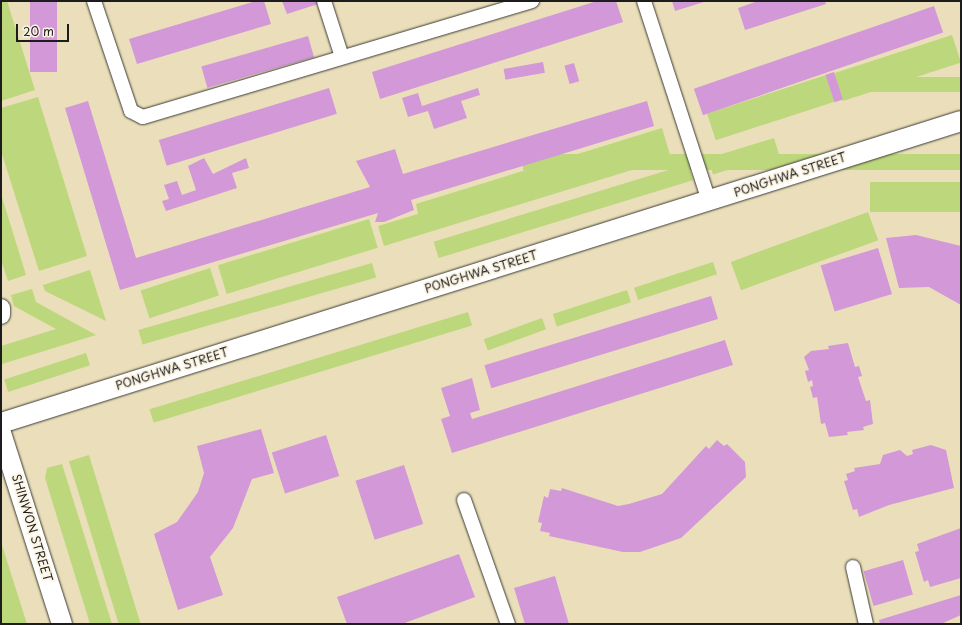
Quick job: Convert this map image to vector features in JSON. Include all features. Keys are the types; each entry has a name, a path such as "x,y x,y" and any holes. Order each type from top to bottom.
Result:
{"main road":[{"name":"PONGHWA STREET","path":"1,423 961,121"},
{"name":"SHINWON STREET","path":"1,433 62,624"}],"street":[{"path":"94,1 131,111 143,117 532,1"},
{"path":"324,1 342,58"},
{"path":"644,1 709,201"},
{"path":"1,308 1,314"},
{"path":"464,500 508,624"},
{"path":"853,567 866,624"}],"green space":[{"path":"1,1 7,1 35,90 1,101"},
{"path":"952,35 961,63 843,101 834,73"},
{"path":"826,75 835,102 716,140 707,114"},
{"path":"839,77 961,77 961,92 839,92"},
{"path":"38,97 87,256 39,271 1,151 1,108"},
{"path":"662,128 671,158 384,246 378,226 418,214 416,204"},
{"path":"774,138 779,154 713,174 708,158"},
{"path":"523,154 961,154 961,170 523,170"},
{"path":"688,164 693,180 439,258 434,242"},
{"path":"870,182 961,182 961,212 870,212"},
{"path":"1,194 26,275 8,281 1,260"},
{"path":"868,212 878,240 741,290 731,262"},
{"path":"369,219 378,248 227,294 218,265"},
{"path":"713,262 717,274 638,300 634,288"},
{"path":"372,263 376,277 143,344 138,330"},
{"path":"210,268 219,296 150,318 141,291"},
{"path":"90,270 106,321 45,291 43,285"},
{"path":"32,289 36,302 96,335 2,364 1,346 56,329 14,306 11,295"},
{"path":"627,290 631,302 557,326 553,314"},
{"path":"468,312 472,325 154,423 150,409"},
{"path":"542,318 546,329 488,350 484,339"},
{"path":"86,353 90,365 8,392 4,380"},
{"path":"89,455 141,624 119,624 69,461"},
{"path":"62,464 112,624 90,624 45,478 47,468"},
{"path":"1,542 27,624 1,624"}],"building":[{"path":"30,1 57,1 57,72 30,72"},
{"path":"256,1 264,1 271,24 137,64 129,39"},
{"path":"282,1 317,1 318,4 287,14"},
{"path":"597,1 616,1 623,22 380,99 372,72"},
{"path":"672,1 707,1 675,11"},
{"path":"758,1 825,1 826,4 745,30 738,8"},
{"path":"934,6 943,32 703,115 694,89"},
{"path":"308,36 314,57 207,88 201,67"},
{"path":"543,62 545,73 506,80 504,69"},
{"path":"574,63 579,81 570,84 564,66"},
{"path":"834,72 843,100 834,102 825,75"},
{"path":"329,88 337,114 167,166 159,140"},
{"path":"478,88 480,95 461,101 467,118 434,129 428,111 408,117 402,98 418,93 422,106"},
{"path":"88,101 136,258 370,187 356,161 395,149 403,174 647,101 654,126 411,200 414,210 384,222 375,222 378,213 120,290 65,108"},
{"path":"204,158 213,174 246,158 249,168 232,173 237,188 166,211 162,201 169,199 164,185 177,181 182,195 196,190 188,166"},
{"path":"916,235 961,246 961,305 929,287 899,288 886,238"},
{"path":"878,248 892,294 835,311 821,266"},
{"path":"711,296 718,319 491,388 484,365"},
{"path":"725,340 733,365 452,453 441,419 450,416 441,388 472,378 480,410 470,413 472,419"},
{"path":"848,343 855,367 859,366 862,376 858,377 866,401 870,400 873,424 863,427 864,430 847,432 848,435 829,437 825,423 821,424 817,397 813,398 810,387 813,386 812,380 808,382 805,371 809,370 804,357 811,351 829,349 828,346"},
{"path":"261,429 274,473 252,479 233,528 210,557 223,595 178,610 154,534 177,522 198,492 204,473 197,446"},
{"path":"326,435 339,476 285,494 272,453"},
{"path":"717,440 724,446 727,444 745,462 746,477 681,538 640,552 623,552 549,536 550,533 540,531 542,523 538,522 544,496 548,498 550,489 561,491 562,488 618,506 629,504 662,494 706,446 709,449"},
{"path":"931,445 946,450 954,488 889,505 859,517 857,509 853,510 844,481 848,480 846,474 855,471 854,468 880,464 883,455 900,450 907,456 913,454 912,450"},
{"path":"404,465 423,524 375,540 355,481"},
{"path":"961,528 961,578 930,587 928,580 924,582 915,552 919,551 917,544"},
{"path":"459,554 475,597 402,624 347,624 337,597"},
{"path":"903,560 913,595 874,606 864,571"},
{"path":"555,576 569,624 525,624 514,588"},
{"path":"961,595 961,615 941,624 880,624 879,620"}]}
